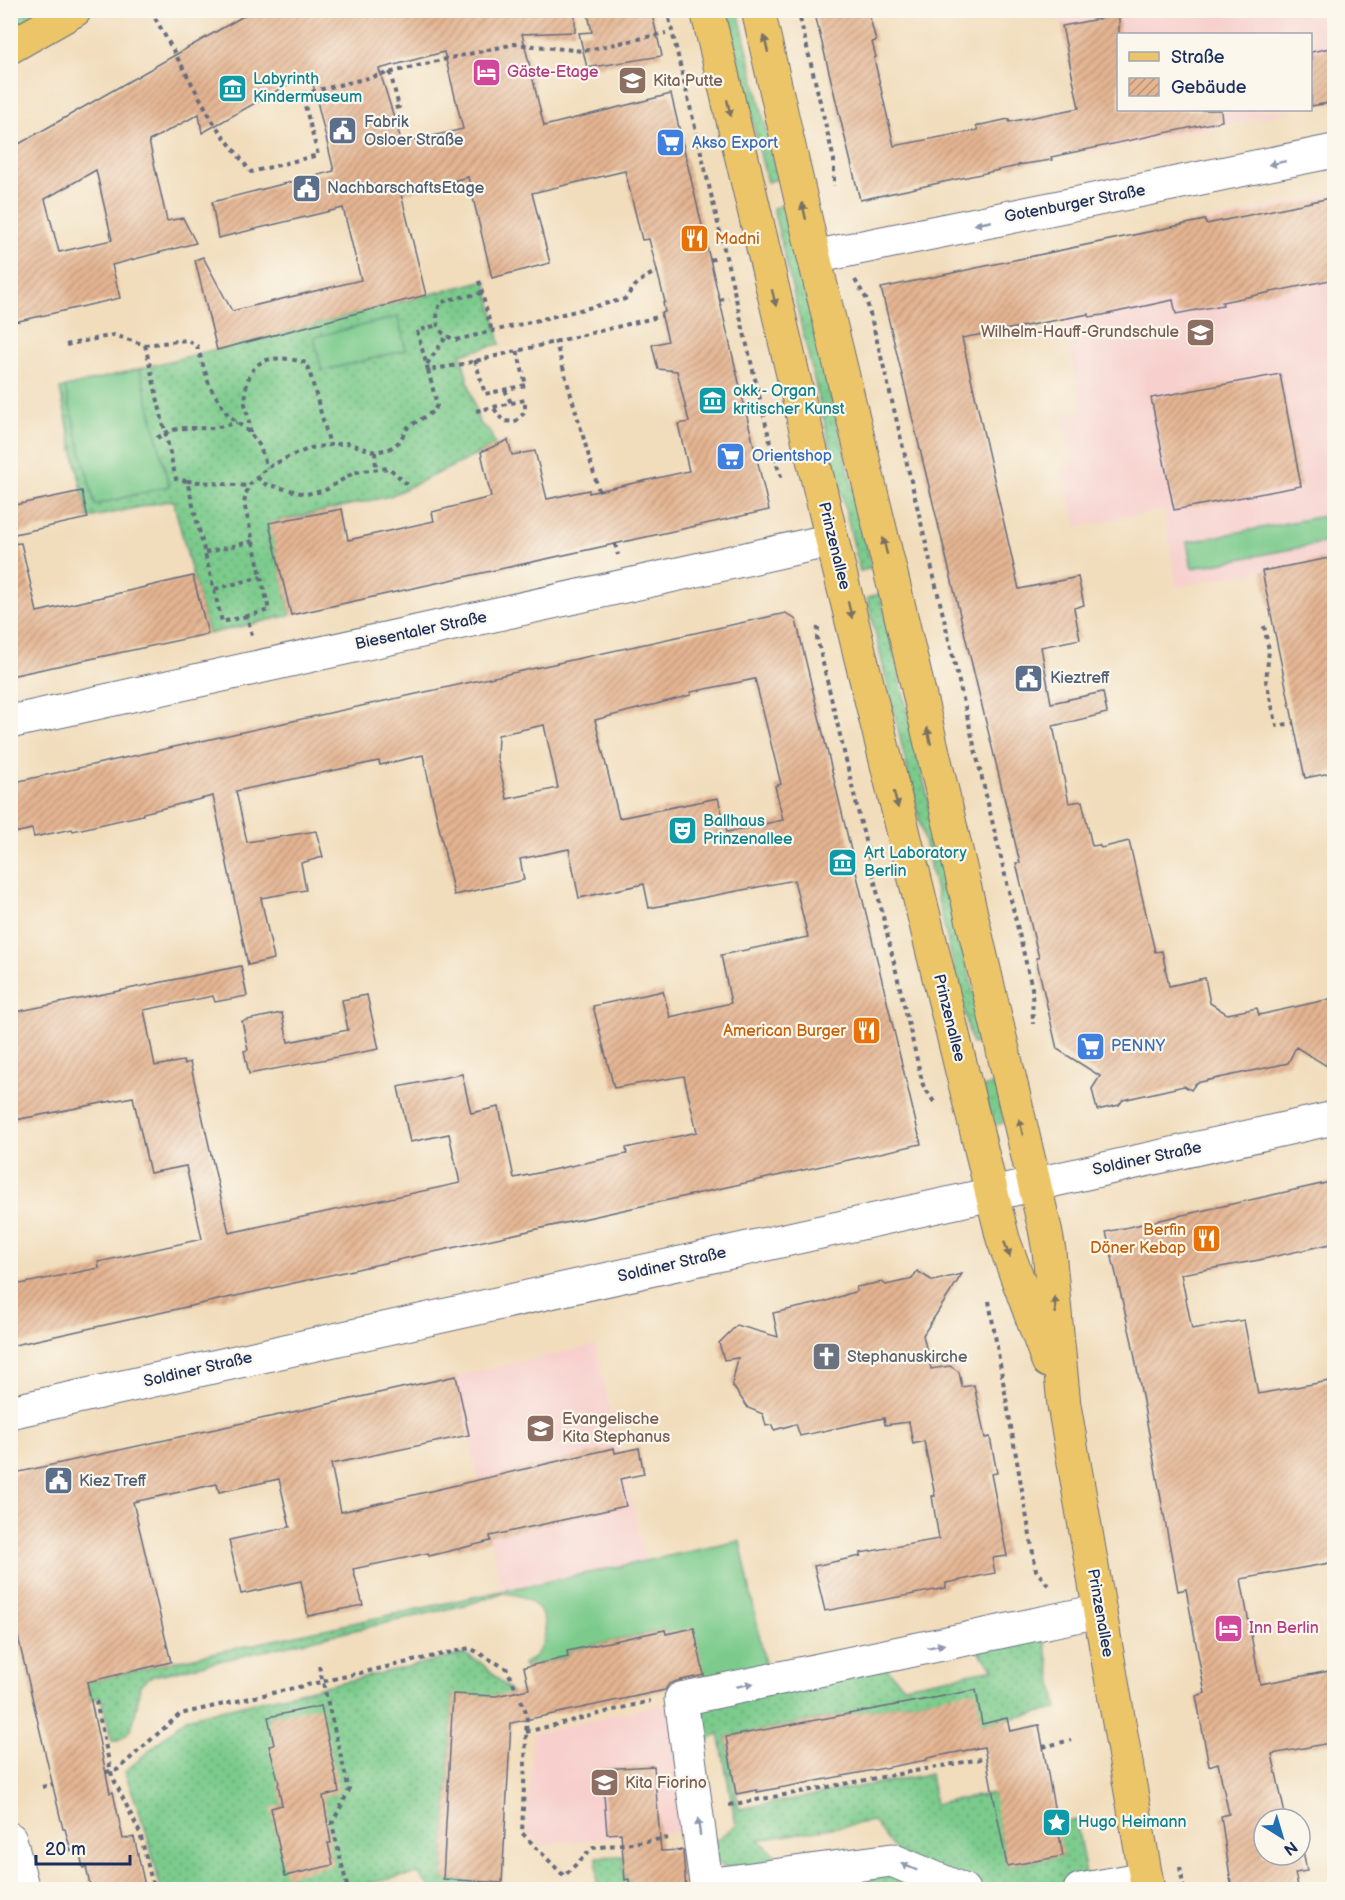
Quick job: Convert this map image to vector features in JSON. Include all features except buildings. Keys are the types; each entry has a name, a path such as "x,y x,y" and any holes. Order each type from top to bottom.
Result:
{"main road":[{"path":"10,47 75,10"},
{"name":"Prinzenallee","path":"707,10 832,540 1004,1239 1064,1405"},
{"name":"Prinzenallee","path":"758,10 814,257 892,577 1050,1251 1064,1405 1147,1884"},
{"name":"Prinzenallee","path":"964,1080 1008,1070"}],"street":[{"name":"Gotenburger Straße","path":"814,257 1335,150"},
{"name":"Biesentaler Straße","path":"10,722 832,540"},
{"name":"Soldiner Straße","path":"10,1412 1335,1118"},
{"path":"963,1890 892,1860 707,1887 681,1699 1099,1611"},
{"path":"10,1839 23,1890"},
{"path":"1080,1890 1147,1884"}],"path":[{"path":"155,18 215,125 251,172 318,155 302,94 515,44 583,51 666,33"},
{"path":"390,72 399,108 392,109"},
{"path":"710,260 718,258"},
{"path":"482,293 440,303 436,316 437,325 446,337 456,340 625,299 635,285 647,275 657,272"},
{"path":"479,281 492,332"},
{"path":"719,300 728,298"},
{"path":"428,367 475,360 662,316"},
{"path":"187,481 222,622 269,610 244,503 248,486 267,468 311,448 348,443 375,452 389,449 399,442 408,428 435,411 437,405 417,331 437,325"},
{"path":"66,345 114,335 145,345 187,340 197,346 210,387 228,414 250,433 260,446 267,468"},
{"path":"428,367 446,337"},
{"path":"555,340 599,491"},
{"path":"145,345 176,479 248,486"},
{"path":"475,360 485,394 526,385 517,350"},
{"path":"250,433 245,403 247,381 253,368 266,360 282,358 307,363 330,445"},
{"path":"505,390 511,403"},
{"path":"476,411 493,407 525,400 525,412 515,422 503,421 493,407"},
{"path":"157,438 165,432 187,427 217,428 237,422"},
{"path":"375,452 376,469"},
{"path":"257,477 265,484 305,494 324,491 355,472 389,468 409,486"},
{"path":"205,553 253,541"},
{"path":"615,544 618,555"},
{"path":"214,589 261,577"},
{"path":"247,616 252,638"},
{"path":"1264,626 1269,650 1266,681 1277,726 1293,723"},
{"path":"108,1771 117,1770 180,1714 470,1648 507,1669 517,1692"},
{"path":"320,1666 349,1790 332,1824 348,1890"},
{"path":"526,1732 659,1699 681,1699"},
{"path":"521,1700 527,1714 522,1833 564,1876 593,1848 699,1829 731,1803 986,1758"},
{"path":"96,1701 108,1771 140,1833 154,1890"},
{"path":"1043,1747 1071,1740"},
{"path":"42,1787 53,1784"}],"shaded area":[{"path":"1059,11 1334,11 1334,102 1312,107 1312,33 1117,33 1117,111 1292,111 1088,153"},
{"name":"Wilhelm-Hauff-Grundschule","path":"1334,194 1334,557 1177,587 1164,510 1077,527 1062,469 1074,466 1062,414 1082,410 1050,253"},
{"name":"Evangelische Kita Stephanus","path":"595,1345 645,1560 502,1591 456,1376"},
{"name":"Kita Fiorino","path":"660,1704 671,1709 682,1831 561,1841 543,1846 526,1832 533,1734"}],"green space":[{"path":"11,11 45,11 11,30"},
{"path":"726,11 738,11 778,179 767,182"},
{"path":"785,205 872,568 860,571 773,208"},
{"path":"486,280 500,344 461,354 479,423 490,431 495,446 390,496 270,523 291,615 208,634 173,500 88,518 60,389"},
{"path":"398,317 406,350 322,371 314,337"},
{"path":"140,369 169,486 95,505 65,387"},
{"path":"1334,514 1334,541 1192,568 1187,542"},
{"path":"880,594 985,1041 972,1044 867,598"},
{"path":"996,1084 1004,1123 991,1126 983,1087"},
{"path":"740,1541 766,1668 705,1681 698,1650 666,1634 664,1630 567,1651 568,1657 524,1667 523,1664 538,1652 543,1644 545,1625 543,1616 538,1608 527,1599 502,1593 502,1591"},
{"path":"502,1591 502,1593 469,1604 150,1677 140,1685 134,1720 131,1728 120,1739 112,1741 101,1698 91,1699 87,1682"},
{"path":"1043,1634 1058,1709 982,1724 935,1698 726,1737 739,1809 930,1774 935,1804 994,1793 1007,1866 1062,1856 1056,1823 1076,1820 1087,1880 1036,1889 980,1889 897,1853 873,1821 759,1840 785,1864 731,1870 721,1866 714,1858 709,1845 736,1825 719,1733 693,1751 697,1718 703,1709 884,1666 904,1686 994,1669 975,1648"},
{"path":"464,1654 480,1662 513,1693 512,1697 453,1695 443,1879 502,1883 501,1889 432,1889 418,1873 343,1889 161,1889 146,1831 125,1772 186,1718"},
{"path":"623,1856 625,1879 629,1879 630,1889 594,1890 597,1881 597,1857"},
{"path":"881,1872 930,1890 773,1890"}],"place":[{"name":"Gäste-Etage","path":"486,72"},
{"name":"Kita Putte","path":"632,81"},
{"name":"Labyrinth Kindermuseum","path":"232,88"},
{"name":"Fabrik Osloer Straße","path":"343,131"},
{"name":"Akso Export","path":"671,143"},
{"name":"NachbarschaftsEtage","path":"306,188"},
{"name":"Madni","path":"694,239"},
{"name":"Wilhelm-Hauff-Grundschule","path":"1200,332"},
{"name":"okk - Organ kritischer Kunst","path":"712,400"},
{"name":"Orientshop","path":"731,456"},
{"name":"Kieztreff","path":"1029,678"},
{"name":"Ballhaus Prinzenallee","path":"682,830"},
{"name":"Art Laboratory Berlin","path":"843,862"},
{"name":"American Burger","path":"867,1031"},
{"name":"PENNY","path":"1090,1046"},
{"name":"Berfin Döner Kebap","path":"1207,1239"},
{"name":"Stephanuskirche","path":"826,1357"},
{"name":"Evangelische Kita Stephanus","path":"541,1428"},
{"name":"Kiez Treff","path":"58,1481"},
{"name":"Inn Berlin","path":"1228,1628"},
{"name":"Kita Fiorino","path":"604,1783"},
{"name":"Hugo Heimann","path":"1057,1822"}]}
